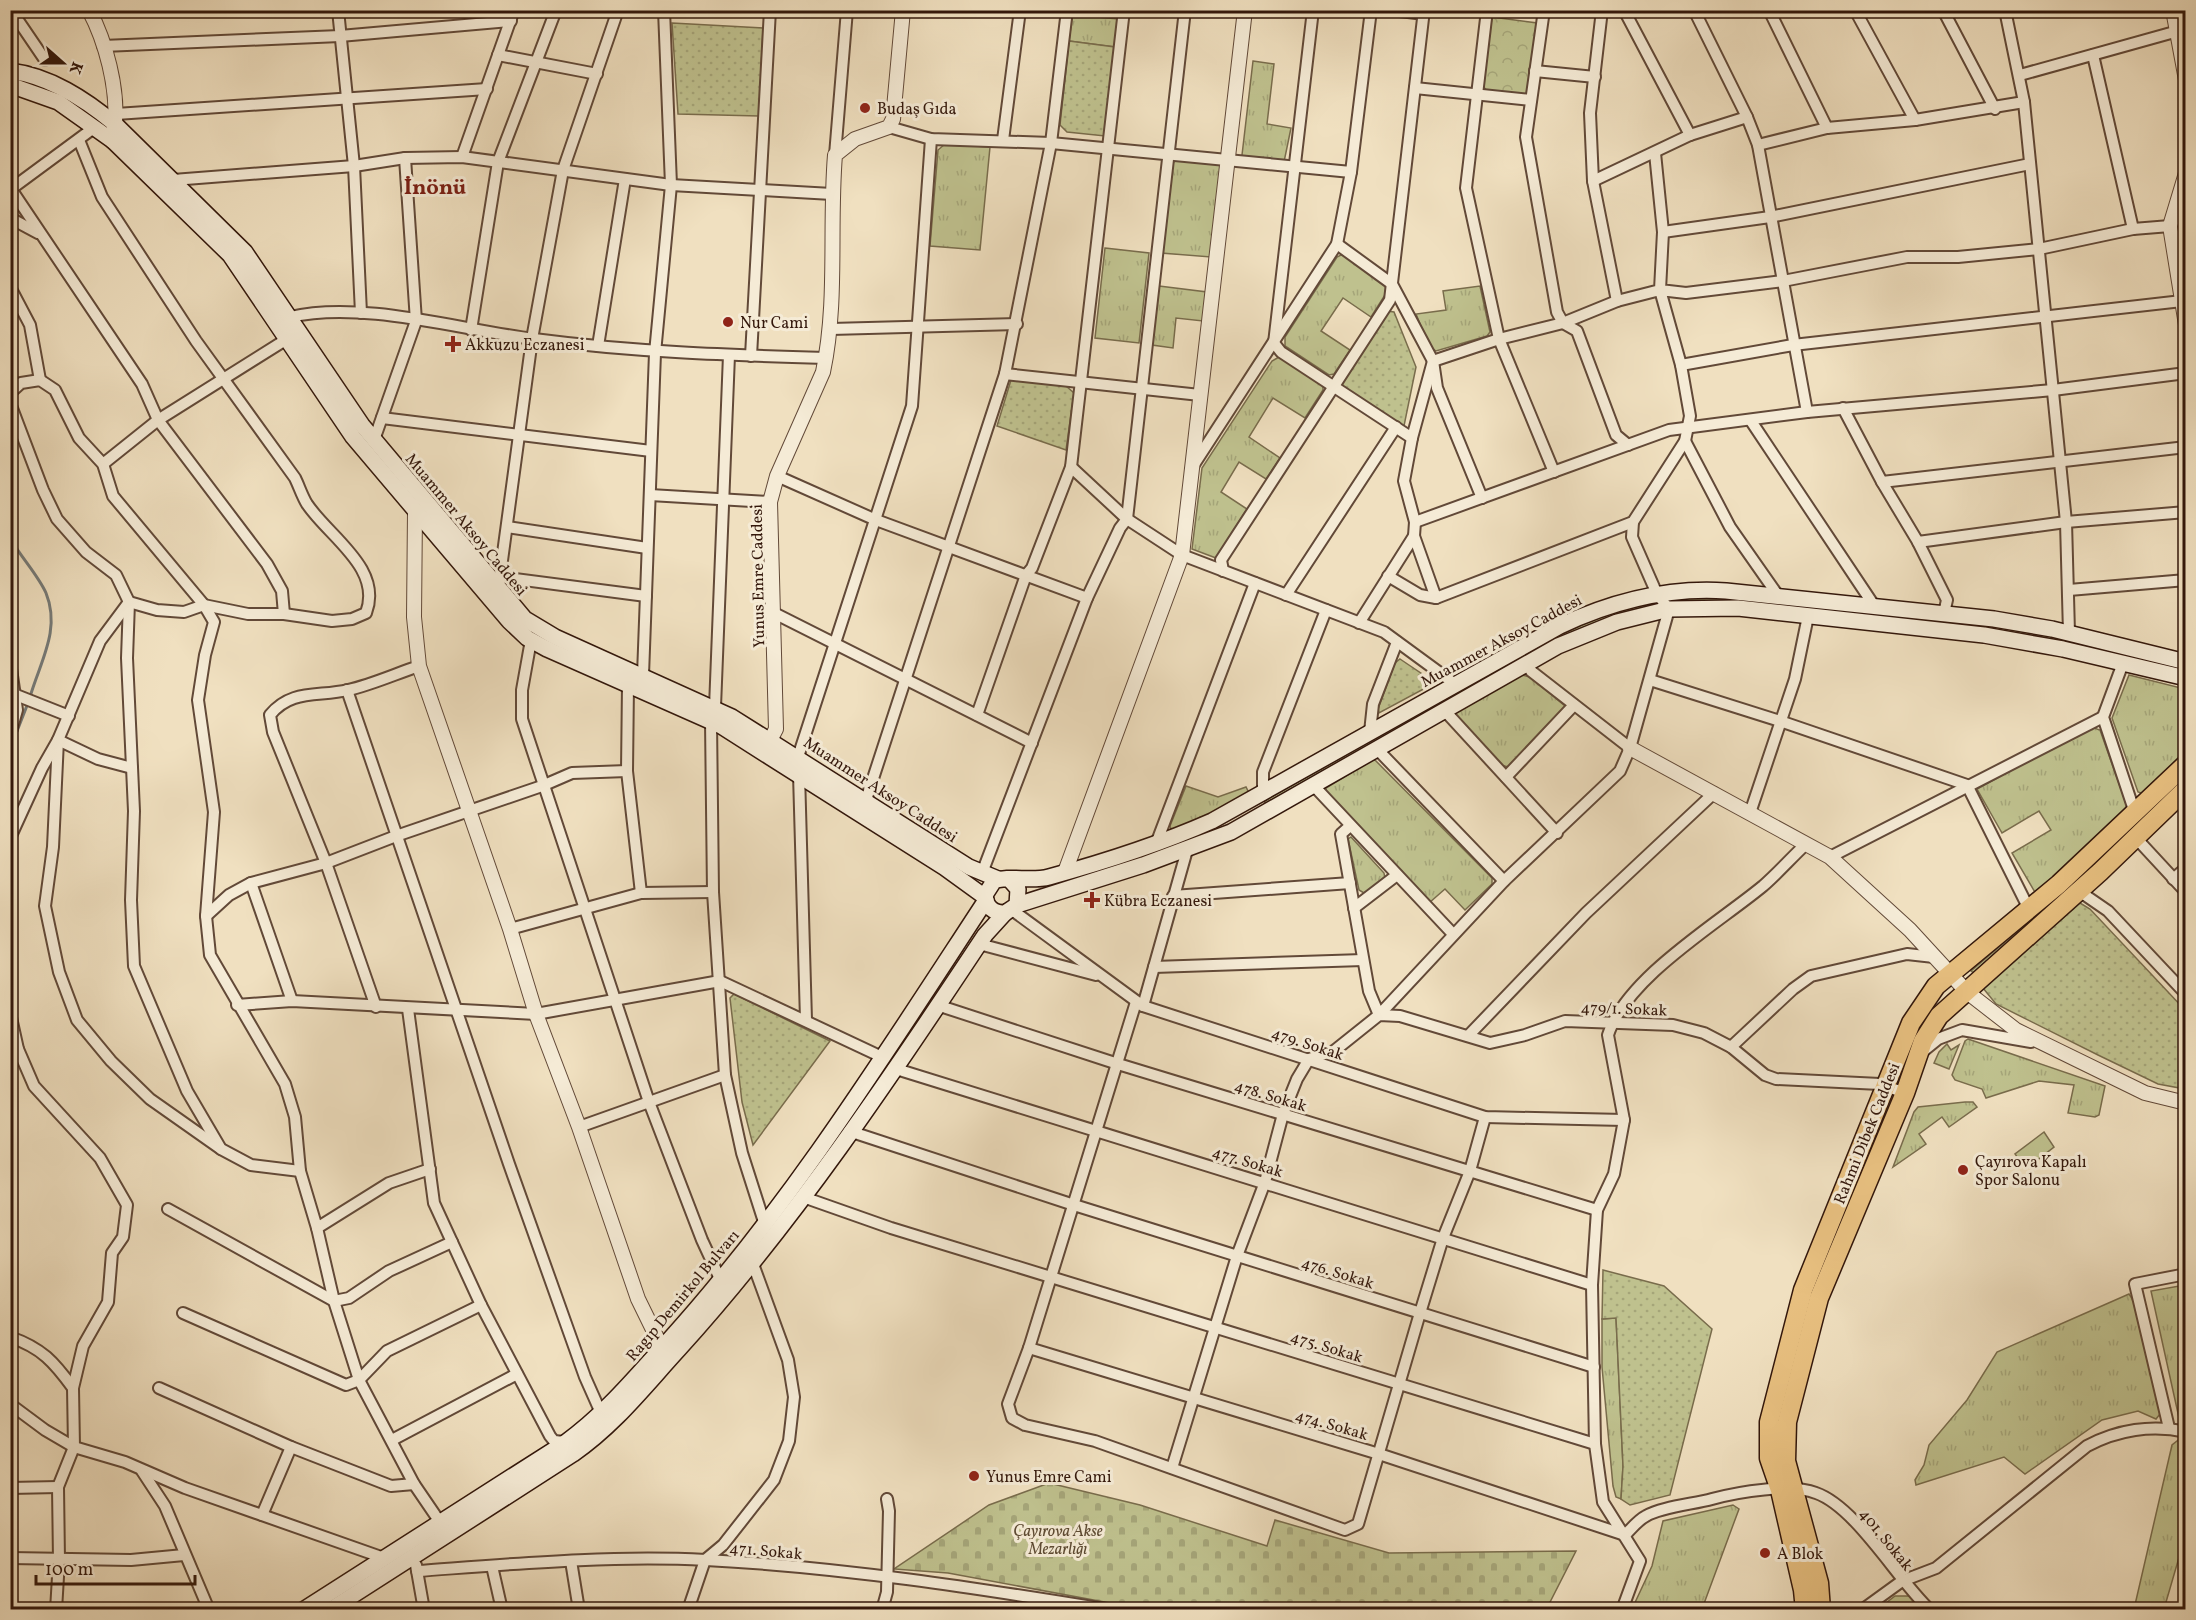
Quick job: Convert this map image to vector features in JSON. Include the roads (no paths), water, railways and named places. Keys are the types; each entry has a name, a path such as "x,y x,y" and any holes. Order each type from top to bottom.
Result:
{"main road":[{"name":"Muammer Aksoy Caddesi","path":"10,71 33,76 66,90 116,119 173,180 239,244 374,440 499,584 516,611 541,630 643,675 713,714"},
{"path":"10,85 58,102 95,127 113,141 230,255 353,437 488,598 520,632 531,640 628,685 713,714 767,746 799,774 986,899 994,911 1011,909 1186,850 1231,832 1528,663 1592,631 1669,609 1723,606 2004,638 2186,678"},
{"path":"113,141 116,119"},
{"name":"Muammer Aksoy Caddesi","path":"767,746 798,757 946,853 982,873 1004,880 1038,880 1156,844 1212,821 1263,795 1455,684 1584,615 1625,601 1657,594 1702,590 2004,620 2069,633 2186,662"},
{"name":"Rahmi Dibek Caddesi","path":"1821,1610 1819,1583 1787,1490 1768,1458 1767,1436 1791,1329 1810,1272 1885,1086 1918,1010 1936,986 2028,909 2186,764"},
{"name":"Rahmi Dibek Caddesi","path":"1805,1610 1787,1490 1785,1434 1812,1321 1842,1240 1905,1093 1917,1056 1939,1016 2079,891 2186,789"},
{"path":"986,899 988,886 1004,880 1018,889 1011,909"},
{"name":"Ragıp Demirkol Bulvarı","path":"303,1610 412,1541 445,1528 580,1449 607,1427 753,1264 802,1197 849,1131 986,899"},
{"name":"Ragıp Demirkol Bulvarı","path":"330,1610 416,1564 445,1528 566,1442 601,1413 721,1281 888,1062 938,1005 979,944 1011,909"}],"street":[{"path":"11,10 45,60"},
{"path":"89,10 103,46 116,119 487,88"},
{"path":"338,10 354,166 361,313"},
{"path":"471,330 498,162 556,10"},
{"path":"618,10 563,171 532,339 499,584 646,596"},
{"path":"643,675 655,353 671,185 664,10"},
{"path":"751,356 770,10"},
{"path":"835,155 847,10"},
{"path":"888,127 896,109 903,10"},
{"path":"1003,140 1020,10"},
{"path":"866,800 1005,374 1017,324 1051,143 1067,10"},
{"path":"977,715 1026,575 1032,568 1071,467 1124,10"},
{"path":"982,873 1087,598 1119,528 1127,519 1185,10"},
{"path":"1065,872 1182,555 1245,10"},
{"path":"1313,10 1274,343 1281,352 1412,438"},
{"path":"1191,470 1337,244 1351,172 1371,10"},
{"path":"1223,571 1221,560 1390,300 1424,12 1392,10"},
{"path":"1487,10 1466,188 1499,339 1554,472"},
{"path":"1544,10 1526,137 1557,312 1563,323 1577,330 1616,435 1628,445"},
{"path":"1602,10 1590,113 1593,181 1617,301"},
{"path":"1624,10 1690,135"},
{"path":"1694,10 1747,117 1758,145 1807,412"},
{"path":"1769,10 1827,128"},
{"path":"1855,10 1915,120"},
{"path":"1943,10 1995,109"},
{"path":"2005,10 2024,102 2046,315 2066,522 2069,633"},
{"path":"2173,10 2181,37 2186,80"},
{"path":"103,46 340,36 492,16 512,16 462,157"},
{"path":"2020,75 2093,55 2181,37"},
{"path":"2093,55 2133,229"},
{"path":"498,56 597,74"},
{"path":"1536,71 1595,77"},
{"path":"1415,88 1531,100"},
{"path":"1758,145 1827,128 1915,120 1995,109 2024,102"},
{"path":"1593,181 1690,135 1747,117"},
{"path":"95,127 11,189 142,384 158,420 267,564 282,591 284,614"},
{"path":"835,155 855,139 888,127 931,139 1003,140 1108,147 1351,172"},
{"path":"798,757 912,406 931,139"},
{"path":"79,140 102,197 224,379 295,478 307,503 363,567 372,597 366,613 352,619 332,621 284,614 248,614 204,605 184,612 157,610 129,602"},
{"path":"1172,1468 1237,1256 1265,1182 1283,1114 1297,1079 1309,1059 1334,1051 1379,1015 1504,881 1620,771 1630,748 1669,609 1657,594 1632,537 1633,522 1685,441 1689,416 1681,365 1660,290 1663,232 1655,153"},
{"name":"Yunus Emre Caddesi","path":"767,746 777,729 770,502 777,476 823,372 826,358 831,329 832,194 835,155"},
{"path":"173,180 354,166 405,158 462,157 671,185 832,194"},
{"path":"374,440 416,321 405,158"},
{"path":"1663,232 1770,217 2030,164"},
{"path":"2186,173 2170,226 2180,251 2182,301 2186,325"},
{"path":"598,346 625,179"},
{"path":"10,218 40,234"},
{"path":"1432,361 1499,339 1563,323 1617,301 1660,290 1686,293 1783,280 1906,257 1958,257 2039,249 2133,229 2170,226"},
{"path":"1337,244 1392,284 1432,361 1437,388 1482,498"},
{"path":"10,287 30,325 40,380"},
{"path":"1681,365 1793,345 2182,301"},
{"path":"290,316 312,312 361,313 532,339 655,353 826,358"},
{"path":"831,329 1017,324"},
{"path":"103,464 158,420 287,339"},
{"path":"729,355 713,714 713,892 725,1075 742,1153 765,1225"},
{"path":"1432,361 1412,438 1404,481 1415,522 1414,536 1436,598"},
{"path":"1415,522 1669,430 1843,408 2053,390 2186,373"},
{"path":"1005,374 1200,395"},
{"path":"10,393 21,383 40,380 55,390 79,438 103,464 113,496 204,605 214,622 205,655 198,700 214,812 206,916 210,955 285,1084 295,1116 300,1171 317,1228 334,1301 359,1380 414,1484 445,1528"},
{"path":"10,403 43,490 57,519 86,552 116,575 129,602 127,658 134,811 131,900 134,966 187,1091 221,1149"},
{"path":"1843,408 1882,482 1918,542 1947,600 1944,613"},
{"path":"382,418 651,451"},
{"path":"1751,421 1875,607"},
{"path":"1286,595 1396,427"},
{"path":"1685,441 1730,527 1779,597"},
{"path":"1882,482 2186,447"},
{"path":"1071,467 1127,519 1182,555 1384,632 1455,684"},
{"path":"777,476 876,520 1087,598"},
{"path":"650,495 770,502"},
{"path":"415,511 414,617 419,666 510,929 536,1014 579,1128 638,1299 662,1348"},
{"path":"1918,542 2066,522 2186,512"},
{"path":"1388,576 1420,595 1436,598 1633,522"},
{"path":"507,528 647,548"},
{"path":"1359,623 1414,536"},
{"path":"2069,590 2186,579"},
{"path":"1156,844 1255,583"},
{"path":"10,838 69,716 100,641 129,602"},
{"path":"1263,795 1263,772 1326,610"},
{"path":"774,613 1032,743"},
{"path":"1750,813 1795,679 1808,616"},
{"path":"531,640 522,690 522,720 542,786 586,908 649,1102 702,1240 721,1281"},
{"path":"1370,732 1373,704 1397,642"},
{"path":"10,662 19,696 10,735"},
{"path":"1528,663 1530,671 1630,748 1830,857 1910,930 1966,992 2016,1030 2145,1093 2186,1103"},
{"path":"2123,663 2103,717 2135,813"},
{"path":"376,1007 326,863 273,732 270,715 279,705 301,694 347,690 419,666"},
{"path":"1650,680 1780,721 1967,785 2028,909"},
{"path":"628,685 627,771 641,894"},
{"path":"347,690 585,1377 601,1413"},
{"path":"19,696 69,716"},
{"path":"1506,777 1574,705"},
{"path":"1445,711 1557,833"},
{"path":"1830,857 2103,717"},
{"path":"58,740 98,759 132,768"},
{"path":"58,740 53,847 45,906 59,972 77,1020 111,1061 150,1099 221,1149 251,1165 300,1171"},
{"path":"1377,749 1504,881"},
{"path":"206,916 229,895 251,883 326,863 396,836 542,786 572,773 627,771"},
{"path":"799,774 806,1020"},
{"path":"1314,786 1453,934"},
{"path":"1468,1036 1586,913 1714,793"},
{"path":"1350,826 1341,834 1369,991 1379,1015"},
{"path":"2136,838 2186,892"},
{"path":"1622,1610 1640,1561 1603,1502 1594,1443 1592,1285 1597,1210 1614,1174 1624,1120 1608,1035 1612,1022 1651,974 1764,885 1806,844"},
{"path":"1186,850 1154,967 1118,1064 1029,1348 1008,1404 1011,1418 1025,1425 1095,1441 1345,1530 1358,1524 1443,1238 1470,1171 1485,1117"},
{"path":"2173,879 2186,868"},
{"path":"1354,908 1397,875"},
{"path":"251,883 292,1001"},
{"path":"1173,896 1350,883"},
{"path":"2079,891 2108,911 2186,994"},
{"path":"510,929 641,894 713,892"},
{"name":"479. Sokak","path":"1011,909 1139,1004 1485,1117 1624,1120"},
{"path":"979,944 1102,976"},
{"path":"1731,1047 1793,989 1811,976 1907,954 1934,957"},
{"path":"1154,967 1363,960"},
{"path":"237,1005 292,1001 408,1009 536,1014 720,981"},
{"name":"477. Sokak","path":"720,981 806,1020 888,1062 1592,1285"},
{"name":"478. Sokak","path":"938,1005 1118,1064 1597,1210"},
{"path":"408,1009 434,1203 481,1305 554,1441 566,1442"},
{"path":"10,1013 18,1049 34,1086 100,1158 127,1205 123,1237 112,1252 108,1302 83,1346 73,1388 74,1446 58,1487 59,1560 56,1610"},
{"name":"479/1. Sokak","path":"1379,1015 1400,1016 1490,1043 1525,1035 1565,1021 1672,1025 1704,1033 1731,1047 1765,1075 1776,1079 1885,1086 1905,1093"},
{"path":"1917,1056 1938,1039 1962,1030 2046,1045"},
{"path":"10,1066 18,1049"},
{"path":"579,1128 725,1075"},
{"name":"476. Sokak","path":"849,1131 1074,1205 1593,1368"},
{"path":"317,1228 389,1183 430,1169"},
{"name":"475. Sokak","path":"802,1197 891,1228 1594,1443"},
{"path":"168,1209 334,1301 349,1298 389,1271 452,1242"},
{"path":"688,1610 705,1560 723,1545 774,1480 789,1441 794,1397 788,1360 753,1264"},
{"path":"2169,1428 2135,1284 2186,1274"},
{"path":"183,1313 346,1385 359,1380 387,1351 481,1305"},
{"path":"10,1337 25,1342 50,1358 73,1388"},
{"name":"474. Sokak","path":"1029,1348 1379,1454 1625,1535"},
{"path":"392,1440 517,1374"},
{"path":"159,1388 291,1447 391,1486 414,1484"},
{"path":"10,1404 45,1430 74,1446 125,1462 142,1471 384,1558"},
{"path":"1862,1610 1902,1581 1936,1568 2086,1446 2108,1435 2169,1428 2186,1432"},
{"path":"262,1515 291,1447"},
{"path":"142,1471 165,1506 209,1610"},
{"path":"10,1488 58,1487"},
{"name":"401. Sokak","path":"1625,1535 1646,1516 1738,1492 1787,1490 1816,1493 1846,1513 1873,1542 1902,1581 1930,1610"},
{"path":"881,1608 887,1592 889,1511 886,1499"},
{"path":"412,1541 424,1610"},
{"path":"10,1557 131,1560 184,1555"},
{"name":"471. Sokak","path":"416,1564 492,1566 572,1561 705,1560 887,1575 1065,1606 1111,1610"},
{"path":"572,1561 579,1610"},
{"path":"492,1566 502,1610"}],"waterway":[{"path":"10,538 43,586 50,607 50,633 30,697"},
{"path":"10,749 28,703"}],"place":[{"name":"Budaş Gıda","path":"865,108"},
{"name":"Nur Cami","path":"728,322"},
{"name":"Akkuzu Eczanesi","path":"453,344"},
{"name":"Kübra Eczanesi","path":"1092,900"},
{"name":"Çayırova Kapalı Spor Salonu","path":"1963,1170"},
{"name":"Yunus Emre Cami","path":"974,1476"},
{"name":"A Blok","path":"1765,1553"}],"district":[{"name":"İnönü","path":"435,186"}],"park label":[{"name":"Çayırova Akse Mezarlığı","path":"1058,1539"}]}
